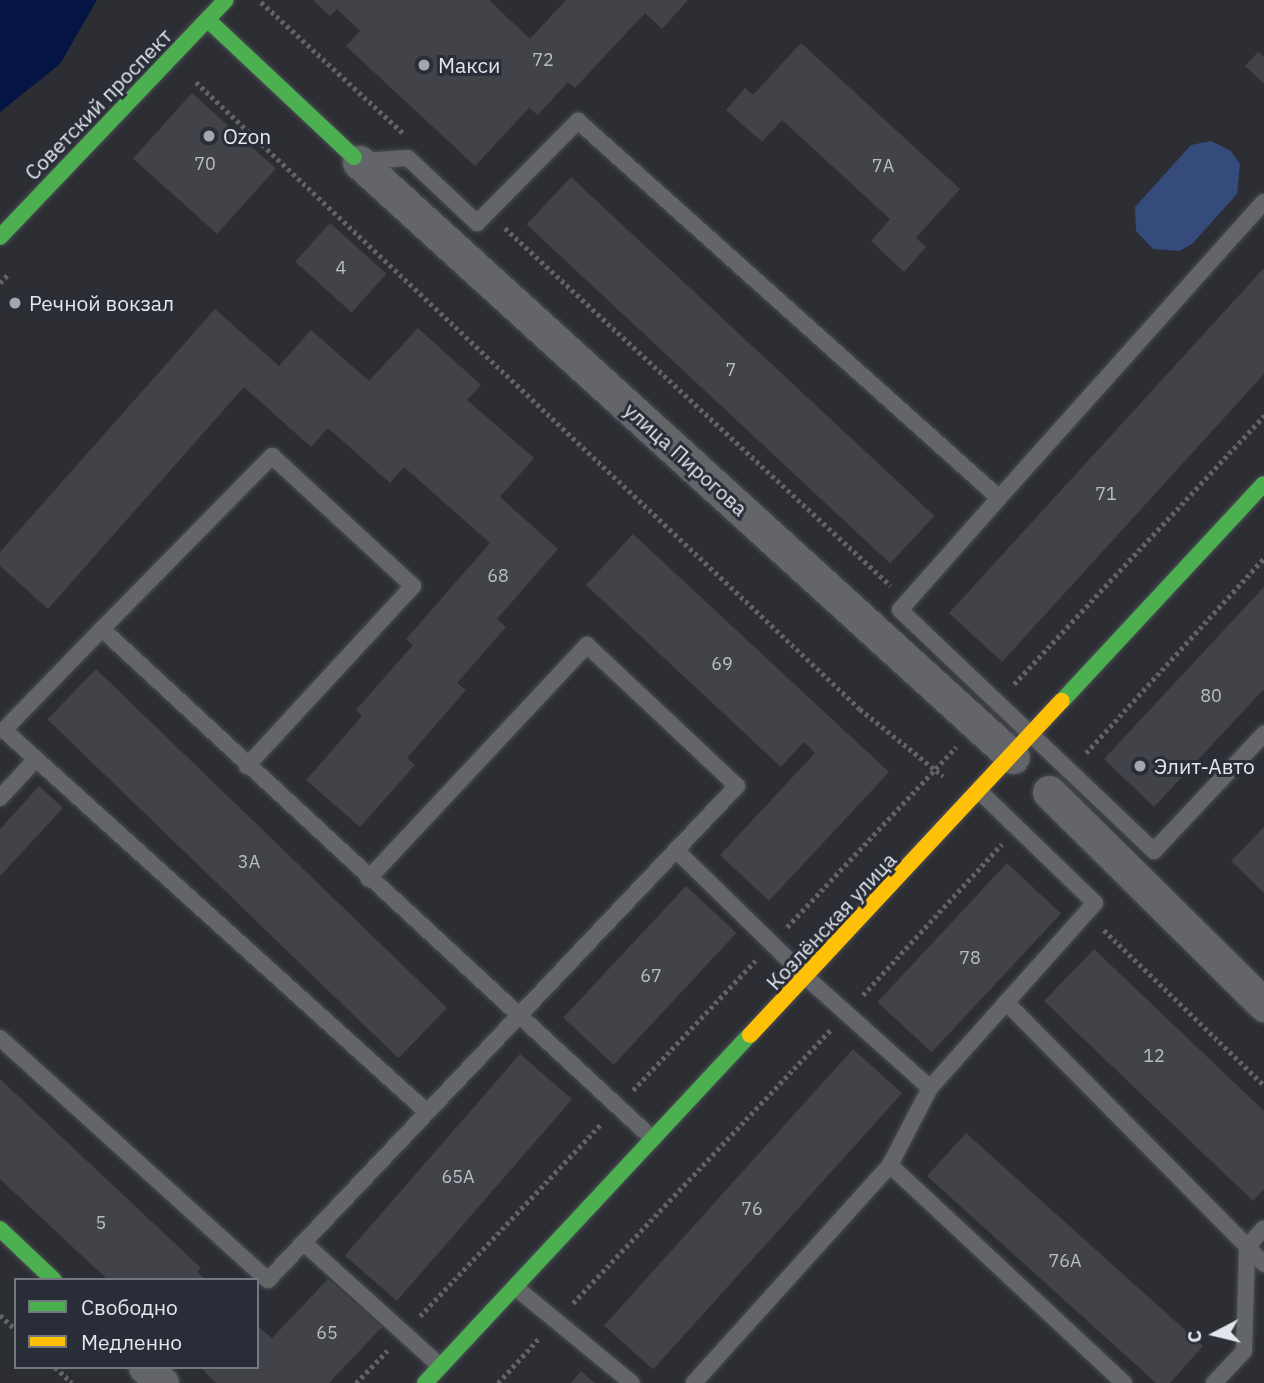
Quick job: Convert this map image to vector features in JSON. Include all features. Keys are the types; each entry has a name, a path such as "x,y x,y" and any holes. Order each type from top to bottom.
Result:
{"street":[{"name":"Советский проспект","path":"0,237 226,0"},
{"name":"улица Пирогова","path":"208,20 978,725 1030,739"},
{"name":"Козлёнская улица","path":"425,1383 807,978 1264,484"},
{"path":"1060,781 1264,1005"},
{"path":"0,1229 52,1278"},
{"path":"147,1369 162,1383"}],"lane":[{"path":"357,159 408,158 477,223 578,121 999,498"},
{"path":"1260,746 1154,851 1060,781 1030,739 900,610 1264,202"},
{"path":"247,766 413,586 272,456 4,730 427,1112"},
{"path":"102,629 368,879 653,1139"},
{"path":"0,1038 268,1280 737,786 587,645 368,879"},
{"path":"0,798 36,759"},
{"path":"694,1383 890,1165 930,1088 1096,904 1017,828 975,797"},
{"path":"676,850 807,978 930,1088"},
{"path":"1006,1002 1264,1264"},
{"path":"890,1165 1124,1383"},
{"path":"1214,1383 1244,1351 1247,1247 1264,1228"},
{"path":"304,1243 440,1366"},
{"path":"514,1286 632,1383"}],"path":[{"path":"261,1 409,139"},
{"path":"190,77 860,709 975,797"},
{"path":"488,212 908,602"},
{"path":"1030,739 1006,693 1264,416"},
{"path":"1060,781 1264,558"},
{"path":"356,1383 978,725"},
{"path":"498,1383 847,1013 1017,828"},
{"path":"1086,913 1264,1085"},
{"path":"0,1315 14,1328"},
{"path":"57,1369 72,1383"}],"shaded area":[{"path":"0,0 97,0 60,64 0,112"},
{"path":"1211,141 1231,151 1240,164 1237,194 1192,244 1179,251 1153,249 1136,231 1135,207 1191,145"}],"building":[{"path":"313,0 489,0 530,39 566,0 688,0 662,29 645,13 575,88 568,82 538,115 529,108 475,166 346,46 360,31 337,9 330,16"},
{"path":"801,43 960,189 916,238 926,247 904,272 871,241 890,219 782,120 762,142 726,110 745,88 753,95"},
{"path":"1258,52 1264,57 1264,84 1245,66"},
{"path":"192,93 276,169 217,234 133,158"},
{"path":"571,177 934,516 890,563 527,225"},
{"path":"330,223 386,274 352,312 295,262"},
{"path":"1264,268 1264,374 1002,662 949,613"},
{"path":"215,309 279,366 311,330 369,381 418,328 481,385 467,400 534,458 500,497 558,549 497,619 506,627 457,683 466,690 407,758 415,765 360,827 306,780 362,716 356,710 413,645 406,639 490,543 404,467 390,483 328,428 311,447 244,387 48,609 0,566 0,552"},
{"path":"633,534 889,772 769,901 720,855 815,753 804,742 781,767 586,585"},
{"path":"1264,587 1264,689 1154,807 1104,759"},
{"path":"96,669 447,1008 398,1058 47,719"},
{"path":"39,786 63,808 0,876 0,829"},
{"path":"1264,827 1264,893 1231,861"},
{"path":"1007,863 1061,913 932,1052 877,1002"},
{"path":"686,886 736,933 614,1065 563,1018"},
{"path":"1094,949 1264,1111 1264,1189 1253,1201 1044,1001"},
{"path":"853,1049 902,1093 653,1370 604,1325"},
{"path":"520,1054 572,1099 397,1301 345,1256"},
{"path":"0,1079 201,1268 197,1272 204,1278 106,1278 0,1179"},
{"path":"966,1133 1203,1346 1170,1383 1156,1383 927,1176"},
{"path":"328,1279 382,1327 329,1383 216,1383 202,1369 259,1369 259,1328 272,1338"},
{"path":"581,1371 595,1383 571,1383"}],"traffic: fast":[{"path":"0,237 226,0"},
{"path":"208,20 354,157"},
{"path":"1062,701 1264,484"},
{"path":"425,1383 750,1035"},
{"path":"0,1229 52,1278"}],"traffic: slow":[{"path":"750,1035 1062,701"}],"place":[{"name":"Макси","path":"424,65"},
{"name":"Ozon","path":"209,136"},
{"name":"Речной вокзал","path":"15,303"},
{"name":"Элит-Авто","path":"1140,766"}]}
